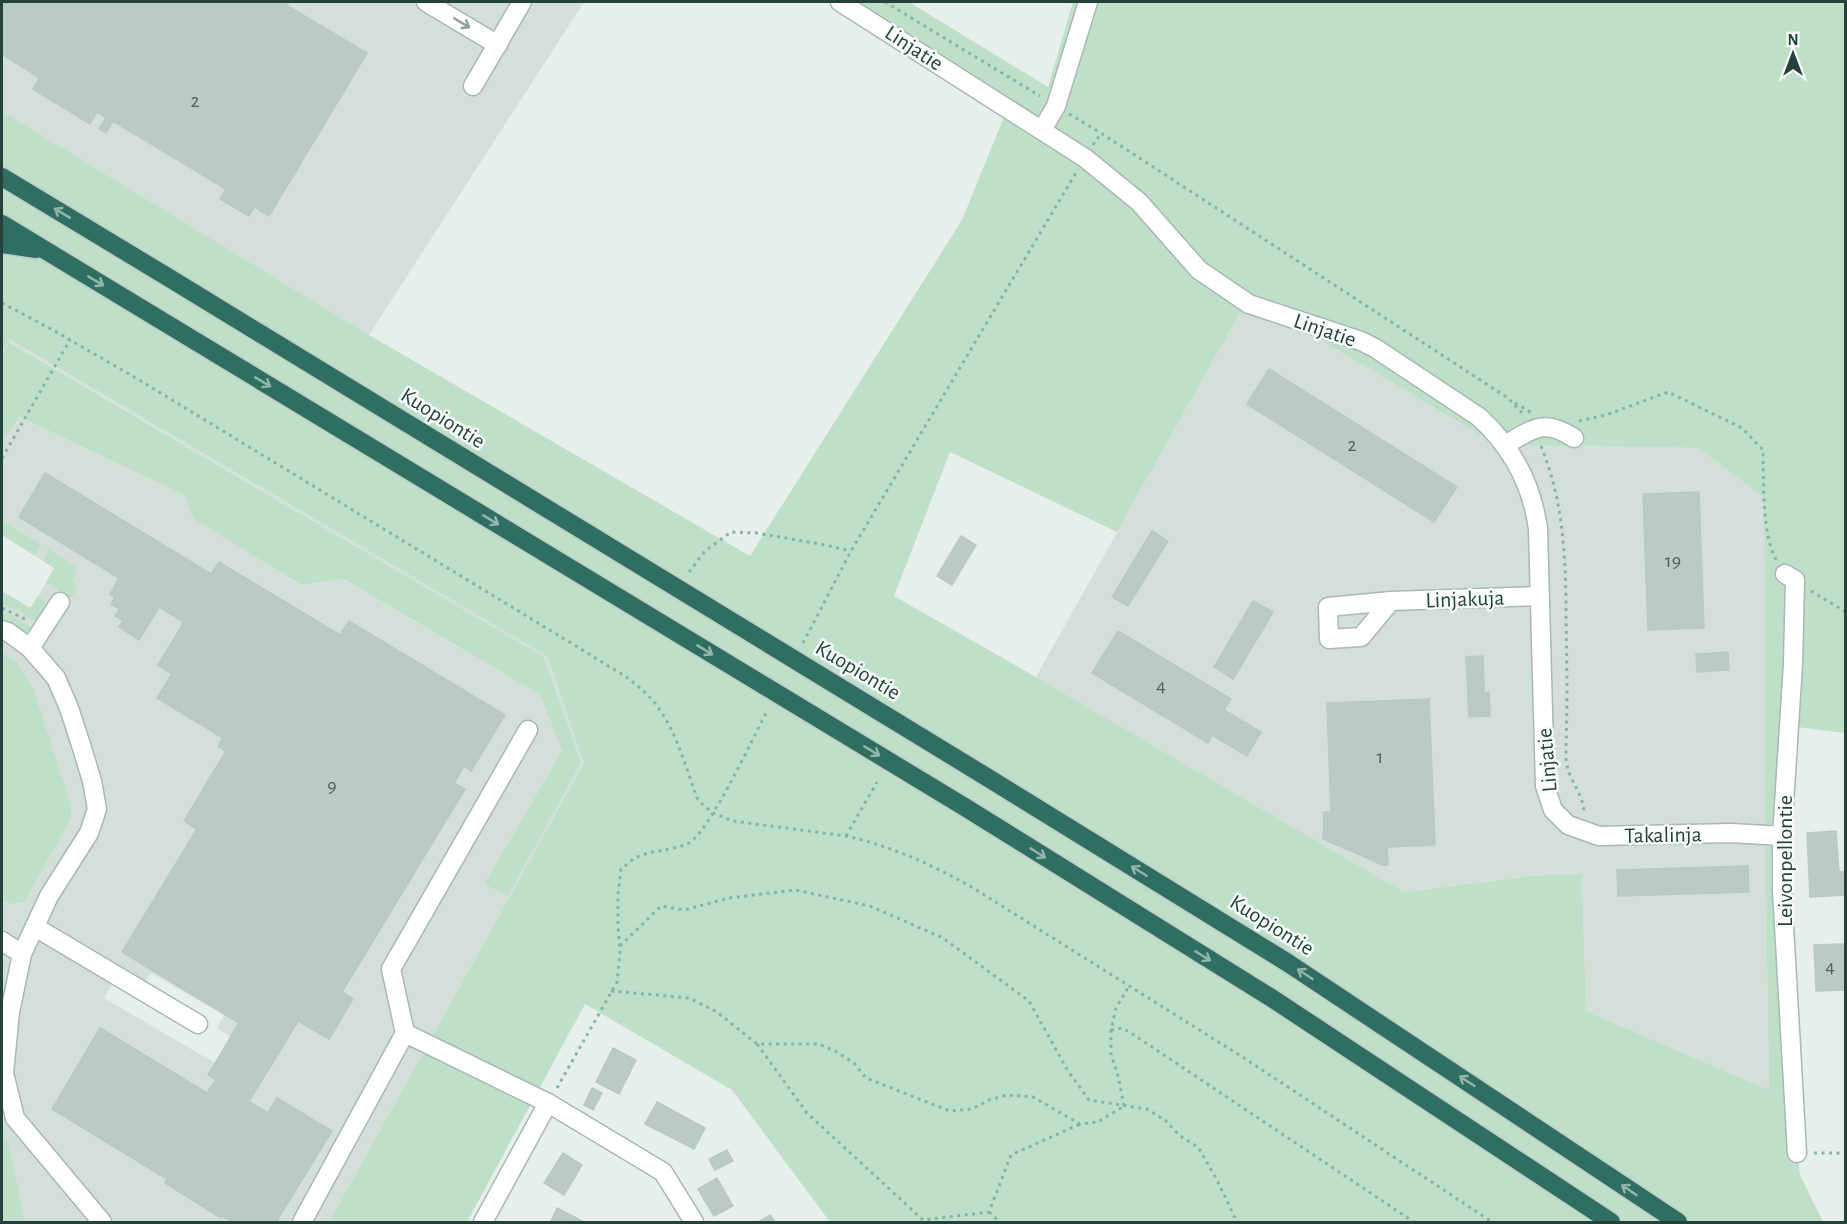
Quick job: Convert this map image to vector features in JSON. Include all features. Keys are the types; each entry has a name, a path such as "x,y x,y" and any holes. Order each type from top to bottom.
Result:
{"highway":[{"name":"Kuopiontie","path":"2,177 1278,957 1678,1222"},
{"path":"2,224 963,806 1270,997 1611,1222"},
{"path":"2,244 46,251"}],"street":[{"path":"426,2 498,45"},
{"path":"473,86 522,2"},
{"name":"Linjatie","path":"840,2 1085,158 1139,202 1199,270 1250,304 1361,341 1375,348 1479,417 1505,445 1526,480 1536,512 1545,786 1553,810"},
{"path":"1042,130 1056,106 1088,2"},
{"path":"1505,445 1533,429 1544,427 1555,427 1574,438"},
{"name":"Leivonpellontie","path":"1790,577 1793,664 1782,836 1782,890 1797,1154"},
{"name":"Linjakuja","path":"1391,601 1539,596"},
{"path":"30,648 60,602"},
{"path":"2,630 30,648 56,678 69,708 92,781 97,809 89,833 50,896 22,954 10,1012 4,1073 15,1118 102,1222"},
{"path":"302,1222 405,1033 392,969 528,730"},
{"name":"Takalinja","path":"1553,810 1568,825 1599,836 1731,833 1782,836"},
{"path":"35,927 198,1024"},
{"path":"2,941 22,954"},
{"path":"405,1033 548,1102 663,1172 694,1222"},
{"path":"483,1222 548,1102"}],"path":[{"path":"885,2 1101,133 1508,398 1519,409 1533,429 1549,467 1561,513 1565,548 1566,759 1571,778 1583,804 1584,812 1579,829"},
{"path":"803,643 851,551 1101,133"},
{"path":"2,303 70,340 243,443 625,676 653,701 666,719 697,798 713,813 733,821 846,836 886,846 938,868 1244,1058 1492,1222"},
{"path":"2,458 70,340"},
{"path":"1555,427 1606,415 1668,392 1742,428 1763,450 1766,520 1773,554 1790,577 1845,612"},
{"path":"689,572 705,550 731,532 757,533 825,544 851,551"},
{"path":"2,608 42,630"},
{"path":"548,1102 617,982 620,946 618,894 621,869 639,856 674,849 690,842 700,832 713,813 766,713"},
{"path":"846,836 877,782"},
{"path":"620,946 661,906 684,910 729,898 795,890 870,906 944,938 1029,1001 1068,1071 1089,1100 1147,1109 1166,1121 1180,1136 1198,1147 1237,1222"},
{"path":"1124,1106 1111,1054 1111,1030 1116,1008 1129,986"},
{"path":"611,991 689,999 717,1012 757,1044 807,1113 923,1220 989,1212 1000,1222"},
{"path":"1111,1030 1122,1028 1131,1033 1414,1222"},
{"path":"757,1044 819,1044 854,1063 866,1078 950,1111 972,1109 989,1100 1007,1095 1033,1097 1080,1124"},
{"path":"989,1212 1011,1155 1080,1124 1098,1122 1124,1106"},
{"path":"1797,1154 1845,1153"}],"shaded area":[{"path":"2,2 584,2 369,335 2,111"},
{"path":"1240,313 1314,336 1497,445 1699,448 1764,498 1769,1090 1586,1011 1582,873 1531,876 1404,892 1036,677"},
{"path":"8,339 547,656 584,763 329,1222 25,1222 9,1143 2,1132 2,901 12,904 17,662 2,652 2,620 12,625 34,629 2,612 2,604 39,623 46,601 38,596 31,609 2,591 31,608 54,568 35,556 42,545 2,520 2,439 4,440 18,417 184,495 195,519 300,585 342,579 540,695 562,751 484,884 506,897 581,763 544,657 10,342 2,355","holes":["55,568 74,575 71,598 46,583","120,970 144,984 151,973 224,1015 217,1028 231,1037 215,1063 104,998"]}],"green space":[{"path":"832,2 909,2 1048,87 1073,2 1845,2 1845,733 1789,726 1782,836 1797,1153 1800,1175 1823,1222 830,1222 732,1090 585,1004 467,1222 329,1222 584,763 547,656 9,339 2,351 2,111 369,335 750,556 962,220 1006,112","holes":["1240,313 1314,336 1497,445 1699,448 1764,498 1769,1090 1586,1011 1582,873 1531,876 1404,892 894,596 950,452 1117,532"]},
{"path":"9,342 544,657 581,763 507,897 484,884 562,751 540,695 343,579 301,585 194,519 184,495 19,417 4,440 2,439 2,355"},
{"path":"2,520 42,545 35,556 2,535"},
{"path":"49,549 77,567 73,582 78,586 71,598 46,583 54,568 43,561"},
{"path":"2,591 30,608 38,596 46,601 48,605 39,624 21,612 2,604"},
{"path":"2,612 34,629 29,634 24,632 2,620"},
{"path":"2,652 17,662 33,689 71,804 71,818 24,902 12,904 2,901"},
{"path":"2,1132 9,1143 25,1222 2,1222"}],"building":[{"path":"2,2 288,2 286,5 367,53 269,216 254,207 249,216 220,199 226,189 113,121 106,133 99,129 106,118 97,112 90,124 33,89 40,78 2,54"},
{"path":"1269,369 1457,487 1434,522 1247,404"},
{"path":"45,473 211,574 219,562 340,635 349,621 505,715 471,771 464,766 454,783 465,789 342,992 353,999 329,1039 298,1021 250,1100 208,1075 239,1023 122,952 197,829 184,821 226,751 218,746 223,738 157,698 172,674 158,665 184,622 159,607 139,640 119,627 123,620 115,616 120,609 111,604 115,597 110,594 119,578 19,517"},
{"path":"1699,492 1704,628 1648,630 1643,494"},
{"path":"1152,531 1168,541 1128,606 1112,597"},
{"path":"961,536 976,545 952,585 937,576"},
{"path":"1253,601 1273,612 1233,679 1214,667"},
{"path":"1118,631 1231,699 1224,710 1261,732 1247,756 1212,735 1208,743 1092,673"},
{"path":"1728,652 1729,670 1697,672 1696,654"},
{"path":"1483,656 1484,693 1489,692 1490,716 1469,717 1466,657"},
{"path":"1429,699 1435,845 1387,847 1388,865 1383,865 1323,839 1324,812 1331,812 1327,703"},
{"path":"1836,831 1839,872 1846,872 1846,895 1810,897 1807,833"},
{"path":"1748,866 1749,892 1618,896 1617,870"},
{"path":"1846,944 1846,990 1816,991 1814,945"},
{"path":"100,1028 207,1093 215,1081 268,1113 277,1098 332,1131 276,1222 233,1222 222,1216 221,1218 165,1183 167,1179 52,1109"},
{"path":"613,1048 636,1060 619,1094 596,1082"},
{"path":"592,1088 602,1093 593,1110 584,1105"},
{"path":"657,1102 705,1128 694,1149 645,1124"},
{"path":"727,1150 733,1161 715,1170 709,1159"},
{"path":"563,1153 582,1165 564,1195 544,1183"},
{"path":"717,1178 733,1206 714,1216 698,1189"},
{"path":"557,1208 582,1221 582,1222 551,1221"},
{"path":"770,1215 775,1222 758,1222"}]}
